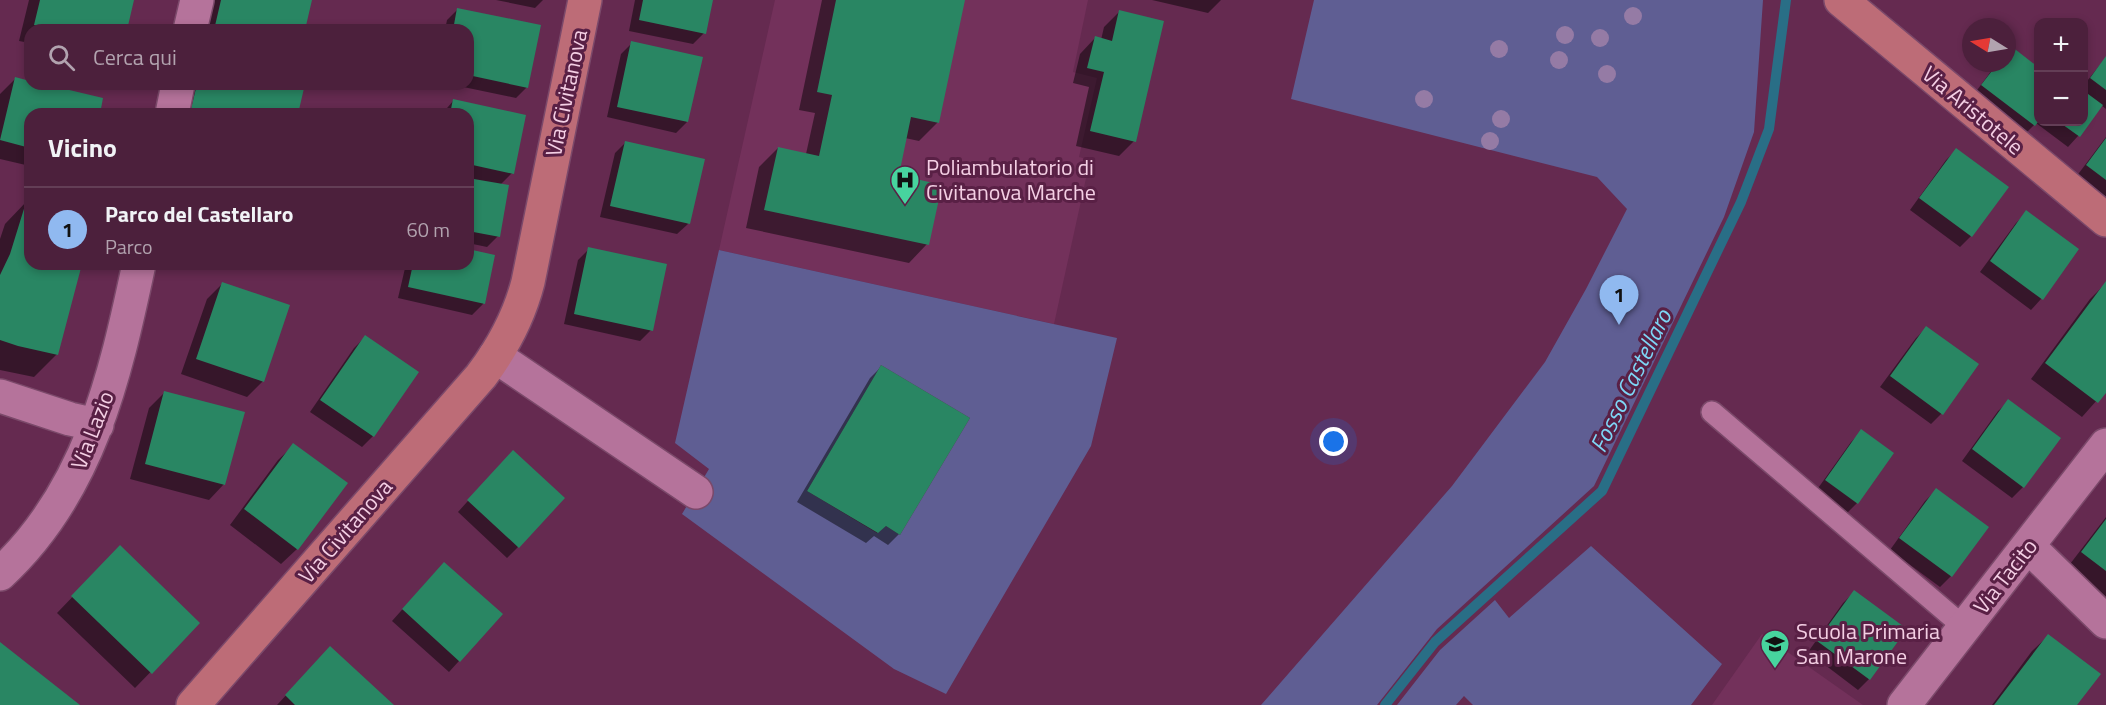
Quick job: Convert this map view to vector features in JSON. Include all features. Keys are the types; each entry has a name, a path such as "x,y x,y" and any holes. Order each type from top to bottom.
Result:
{"street":[{"path":"191,24 197,0"},
{"name":"Via Civitanova","path":"193,705 481,376 513,326 528,282 585,0"},
{"name":"Via Aristotele","path":"1841,0 2106,220"},
{"path":"173,108 177,90"},
{"name":"Via Lazio","path":"0,574 16,559 52,514 74,477 105,404 121,346 138,270"},
{"path":"495,356 696,492"},
{"path":"0,396 33,408 97,425"},
{"name":"Via Tacito","path":"1904,705 2106,446"},
{"path":"2029,547 2106,622"}],"lane":[{"path":"1712,412 1964,627"}],"shaded area":[{"name":"Poliambulatorio di Civitanova Marche","path":"775,0 1088,0 1073,72 1097,78 1079,157 1090,160 1054,324 719,250"},
{"path":"1314,0 1763,0 1754,132 1724,217 1594,486 1437,629 1377,705 1261,705 1452,486 1545,362 1627,209 1597,177 1291,99"},
{"path":"719,250 1117,338 1091,446 946,694 894,669 682,514 709,469 675,443","holes":["881,365 970,418 900,535 886,526 877,533 807,491"]},
{"path":"1591,546 1722,664 1691,705 1473,705 1464,696 1456,705 1397,705 1440,650 1495,600 1509,618"},
{"name":"Scuola Primaria San Marone","path":"1762,634 1863,705 1712,705"}],"building":[{"path":"40,0 134,0 128,24 34,24"},
{"path":"221,0 312,0 306,24 215,24"},
{"path":"643,0 713,0 706,34 639,20"},
{"path":"836,0 965,0 939,123 911,117 899,175 942,185 929,245 764,210 778,147 819,156 832,95 817,92"},
{"path":"457,8 541,25 528,88 474,76 474,24 454,24"},
{"path":"1119,10 1164,21 1136,142 1090,131 1104,72 1087,68 1095,36 1112,41"},
{"path":"631,41 703,57 688,122 617,107"},
{"path":"2016,50 2034,64 2034,125 1981,85 1991,72 2016,72"},
{"path":"2106,56 2106,90 2090,78"},
{"path":"15,77 24,79 24,90 69,90 103,98 101,108 24,108 24,146 0,140"},
{"path":"196,90 304,90 299,108 191,108"},
{"path":"2088,94 2103,105 2088,126"},
{"path":"453,99 526,115 514,174 474,165 474,108 451,108"},
{"path":"2065,126 2088,126 2080,137"},
{"path":"2106,138 2106,180 2086,165"},
{"path":"625,141 705,159 690,224 610,206"},
{"path":"1956,148 2009,187 1972,237 1919,198"},
{"path":"474,179 509,185 500,237 474,232"},
{"path":"24,209 24,270 80,270 58,355 0,340 0,275 10,254"},
{"path":"2026,210 2079,249 2043,300 1990,261"},
{"path":"588,247 667,264 653,331 574,314"},
{"path":"474,250 495,255 485,304 408,287 412,270 474,270"},
{"path":"2106,281 2106,393 2098,403 2045,363"},
{"path":"222,282 290,305 264,382 196,359"},
{"path":"1926,326 1979,364 1943,415 1890,376"},
{"path":"365,335 419,372 374,437 320,400"},
{"path":"881,365 970,418 900,535 886,526 878,533 807,491"},
{"path":"164,391 245,412 225,485 145,464"},
{"path":"2008,399 2061,438 2024,488 1972,449"},
{"path":"1861,429 1894,453 1858,504 1825,480"},
{"path":"293,443 348,483 298,550 244,509"},
{"path":"513,450 565,498 519,548 467,500"},
{"path":"1936,488 1989,527 1952,577 1899,538"},
{"path":"2106,519 2106,571 2081,552"},
{"path":"120,545 200,623 152,674 71,596"},
{"path":"444,562 503,614 460,662 402,609"},
{"path":"1854,590 1907,629 1870,680 1817,641"},
{"path":"2048,634 2101,674 2077,705 1994,705"},
{"path":"0,642 80,705 0,705"},
{"path":"330,646 394,705 295,705 285,695"}],"waterway":[{"name":"Fosso Castellaro","path":"1385,705 1435,642 1602,491 1741,202 1769,129 1786,0"}],"place":[{"name":"Poliambulatorio di Civitanova Marche","path":"905,206"},
{"name":"Parco del Castellaro","path":"1619,325"},
{"name":"Scuola Primaria San Marone","path":"1775,670"}]}
